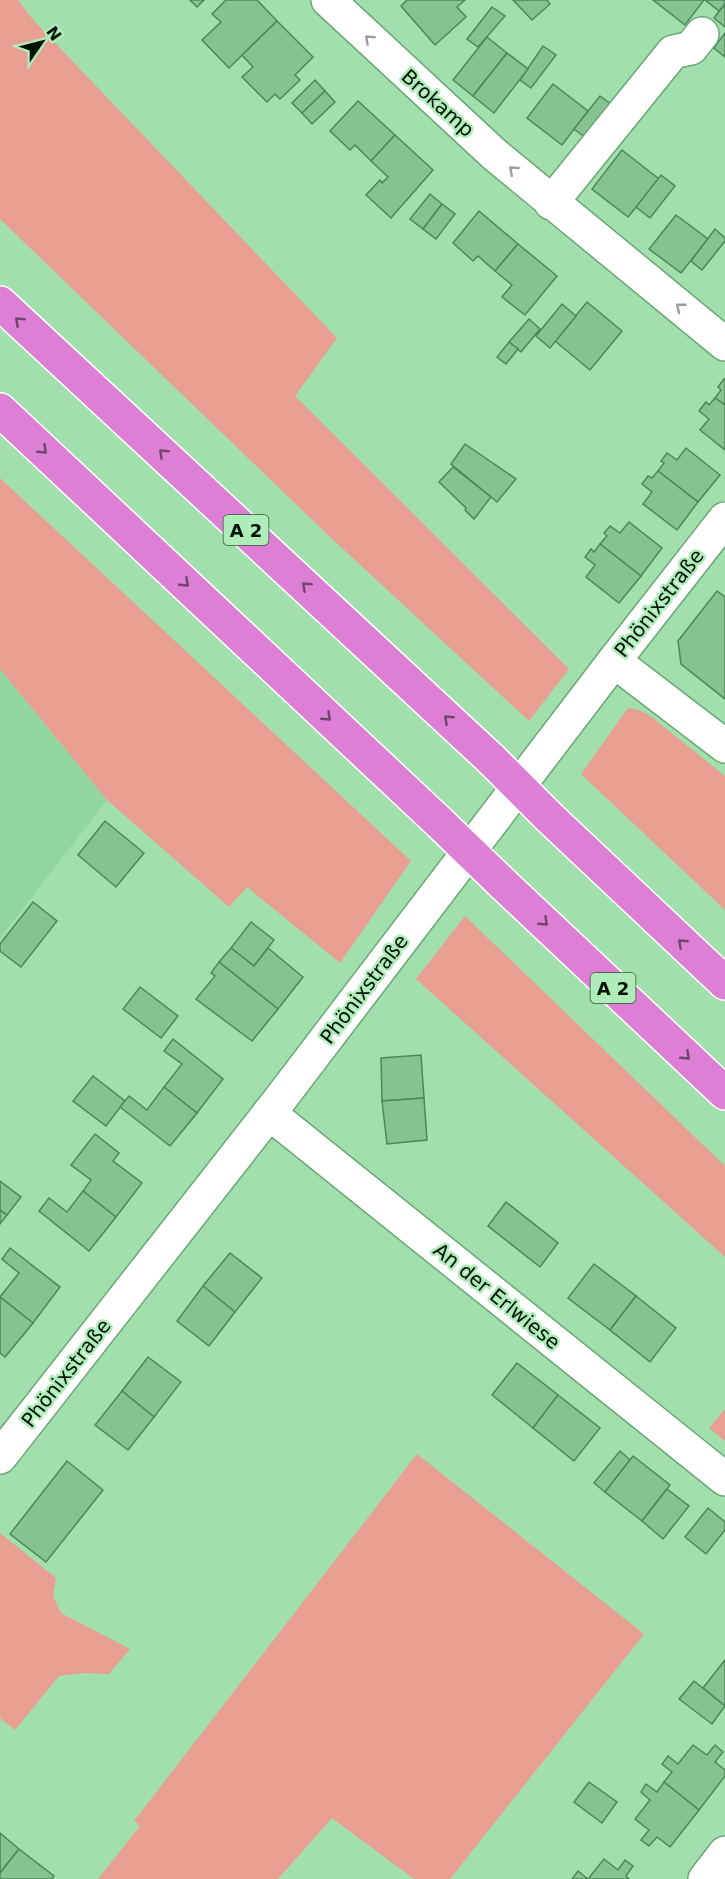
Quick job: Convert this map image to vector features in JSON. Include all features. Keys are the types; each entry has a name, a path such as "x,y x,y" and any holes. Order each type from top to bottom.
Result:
{"highway":[{"name":"A 2","path":"0,303 491,759 550,818 725,983"},
{"name":"A 2","path":"0,410 725,1093"}],"street":[{"name":"Brokamp","path":"332,1 494,154 725,345"},
{"path":"551,203 673,51 691,48 702,34"},
{"name":"Phönixstraße","path":"0,1457 269,1113 725,519"},
{"path":"614,662 725,746"},
{"name":"An der Erlwiese","path":"269,1113 725,1479"},
{"path":"705,1879 725,1853"}],"shaded area":[{"path":"0,0 18,0 34,21 337,338 295,396 569,669 529,721 329,536 0,219"},
{"path":"0,478 411,861 340,963 247,887 229,907 107,800 0,669"},
{"path":"0,669 107,800 0,938"},
{"path":"628,708 649,715 725,776 725,910 581,774"},
{"path":"465,916 725,1166 725,1257 416,979"},
{"path":"725,1409 725,1441 709,1428"},
{"path":"417,1454 644,1634 450,1879 414,1879 332,1818 278,1879 98,1879 140,1826 134,1821"},
{"path":"0,1533 56,1578 53,1596 61,1613 130,1649 109,1674 83,1673 59,1676 15,1730 0,1718"}],"building":[{"path":"190,0 204,0 197,7"},
{"path":"226,0 257,0 277,21 229,68 202,40 221,22 212,14"},
{"path":"407,0 465,0 457,7 466,17 435,45 401,6"},
{"path":"513,0 547,0 550,4 532,20"},
{"path":"653,0 704,0 685,25"},
{"path":"705,0 725,0 725,4 719,11"},
{"path":"725,4 725,27 714,18"},
{"path":"492,7 505,16 478,47 467,39"},
{"path":"277,21 313,57 295,75 300,80 280,99 275,94 267,102 242,77 253,67 242,55"},
{"path":"725,33 725,57 714,48"},
{"path":"487,37 507,53 473,96 453,80"},
{"path":"543,46 556,55 531,88 520,80"},
{"path":"507,53 528,69 494,113 473,96"},
{"path":"315,80 325,91 302,113 292,103"},
{"path":"553,84 588,111 562,145 527,118"},
{"path":"325,91 335,102 312,124 302,113"},
{"path":"600,96 615,107 589,140 574,129"},
{"path":"358,101 395,135 371,161 355,145 350,150 330,131"},
{"path":"395,135 433,170 391,218 366,195 380,180 382,183 388,177 371,161"},
{"path":"622,150 659,179 628,217 592,189"},
{"path":"661,175 675,186 650,218 636,207"},
{"path":"430,194 442,204 423,229 410,219"},
{"path":"442,204 455,214 436,239 423,229"},
{"path":"479,211 518,244 495,271 478,256 473,261 453,243"},
{"path":"676,215 708,239 681,273 649,249"},
{"path":"715,229 725,238 725,241 702,270 691,261"},
{"path":"518,244 557,276 525,315 502,297 512,285 495,271"},
{"path":"587,302 622,331 590,370 555,341"},
{"path":"562,304 576,316 550,348 536,336"},
{"path":"529,319 540,329 521,352 509,342"},
{"path":"509,342 518,349 506,364 497,357"},
{"path":"724,379 725,405 715,398 721,390 718,387"},
{"path":"715,398 725,405 725,450 700,430 709,419 699,411 706,402 709,405"},
{"path":"465,444 516,479 497,502 451,464"},
{"path":"686,448 720,475 698,502 658,471 667,453 677,460"},
{"path":"453,467 491,497 474,519 439,482"},
{"path":"658,471 698,502 677,530 643,504 652,492 642,484 648,476 652,478"},
{"path":"629,522 662,548 641,576 600,544 607,536 604,533 610,526 620,533"},
{"path":"600,544 641,576 619,603 586,577 595,565 585,557 591,549 594,552"},
{"path":"717,591 725,597 725,699 681,664 678,641"},
{"path":"105,821 144,853 116,887 78,855"},
{"path":"33,902 57,921 21,967 0,951 0,944"},
{"path":"251,922 274,940 254,966 231,948"},
{"path":"231,948 254,966 268,948 303,977 278,1009 219,962"},
{"path":"219,962 278,1009 252,1041 196,999 215,976 211,973"},
{"path":"140,987 178,1016 161,1038 123,1009"},
{"path":"173,1039 223,1079 197,1113 164,1087 182,1064 164,1051"},
{"path":"421,1055 424,1098 382,1101 381,1058"},
{"path":"93,1076 125,1101 106,1126 73,1101"},
{"path":"164,1087 197,1113 170,1146 120,1107 129,1096 147,1110"},
{"path":"424,1098 427,1140 387,1144 382,1101"},
{"path":"95,1134 119,1153 113,1161 142,1183 116,1217 83,1191 91,1180 71,1165"},
{"path":"0,1181 21,1197 7,1215 0,1210"},
{"path":"83,1191 116,1217 89,1251 39,1211 49,1198 67,1212"},
{"path":"506,1202 558,1243 540,1267 488,1226"},
{"path":"0,1210 7,1215 0,1224"},
{"path":"10,1248 60,1287 33,1323 0,1297 19,1273 2,1259"},
{"path":"230,1253 262,1278 235,1312 203,1286"},
{"path":"594,1264 636,1296 610,1330 568,1298"},
{"path":"203,1286 235,1312 209,1346 177,1321"},
{"path":"636,1296 676,1328 650,1362 610,1330"},
{"path":"0,1297 33,1323 5,1357 0,1353"},
{"path":"148,1357 181,1382 154,1417 122,1391"},
{"path":"517,1363 558,1395 533,1428 492,1395"},
{"path":"122,1391 154,1417 128,1450 95,1425"},
{"path":"558,1395 600,1428 574,1461 533,1428"},
{"path":"620,1451 630,1460 605,1492 594,1483"},
{"path":"633,1456 670,1485 642,1521 605,1492"},
{"path":"67,1461 103,1490 46,1562 10,1534"},
{"path":"667,1489 689,1506 663,1539 642,1521"},
{"path":"708,1508 725,1522 725,1530 706,1554 685,1537"},
{"path":"725,1660 725,1706 703,1688"},
{"path":"694,1681 725,1706 712,1724 679,1699"},
{"path":"693,1745 707,1755 715,1745 723,1752 715,1762 725,1770 725,1776 699,1810 664,1782 672,1772 662,1764 668,1756 678,1764"},
{"path":"589,1782 617,1802 602,1823 574,1802"},
{"path":"664,1782 699,1810 670,1847 657,1837 649,1846 641,1840 649,1830 635,1819 650,1800 641,1792 646,1784 657,1792"},
{"path":"0,1833 19,1849 0,1873"},
{"path":"19,1849 54,1876 52,1879 0,1879 0,1873"},
{"path":"604,1859 618,1870 625,1860 633,1866 626,1876 629,1879 588,1879"},
{"path":"578,1871 588,1879 572,1879"}]}
